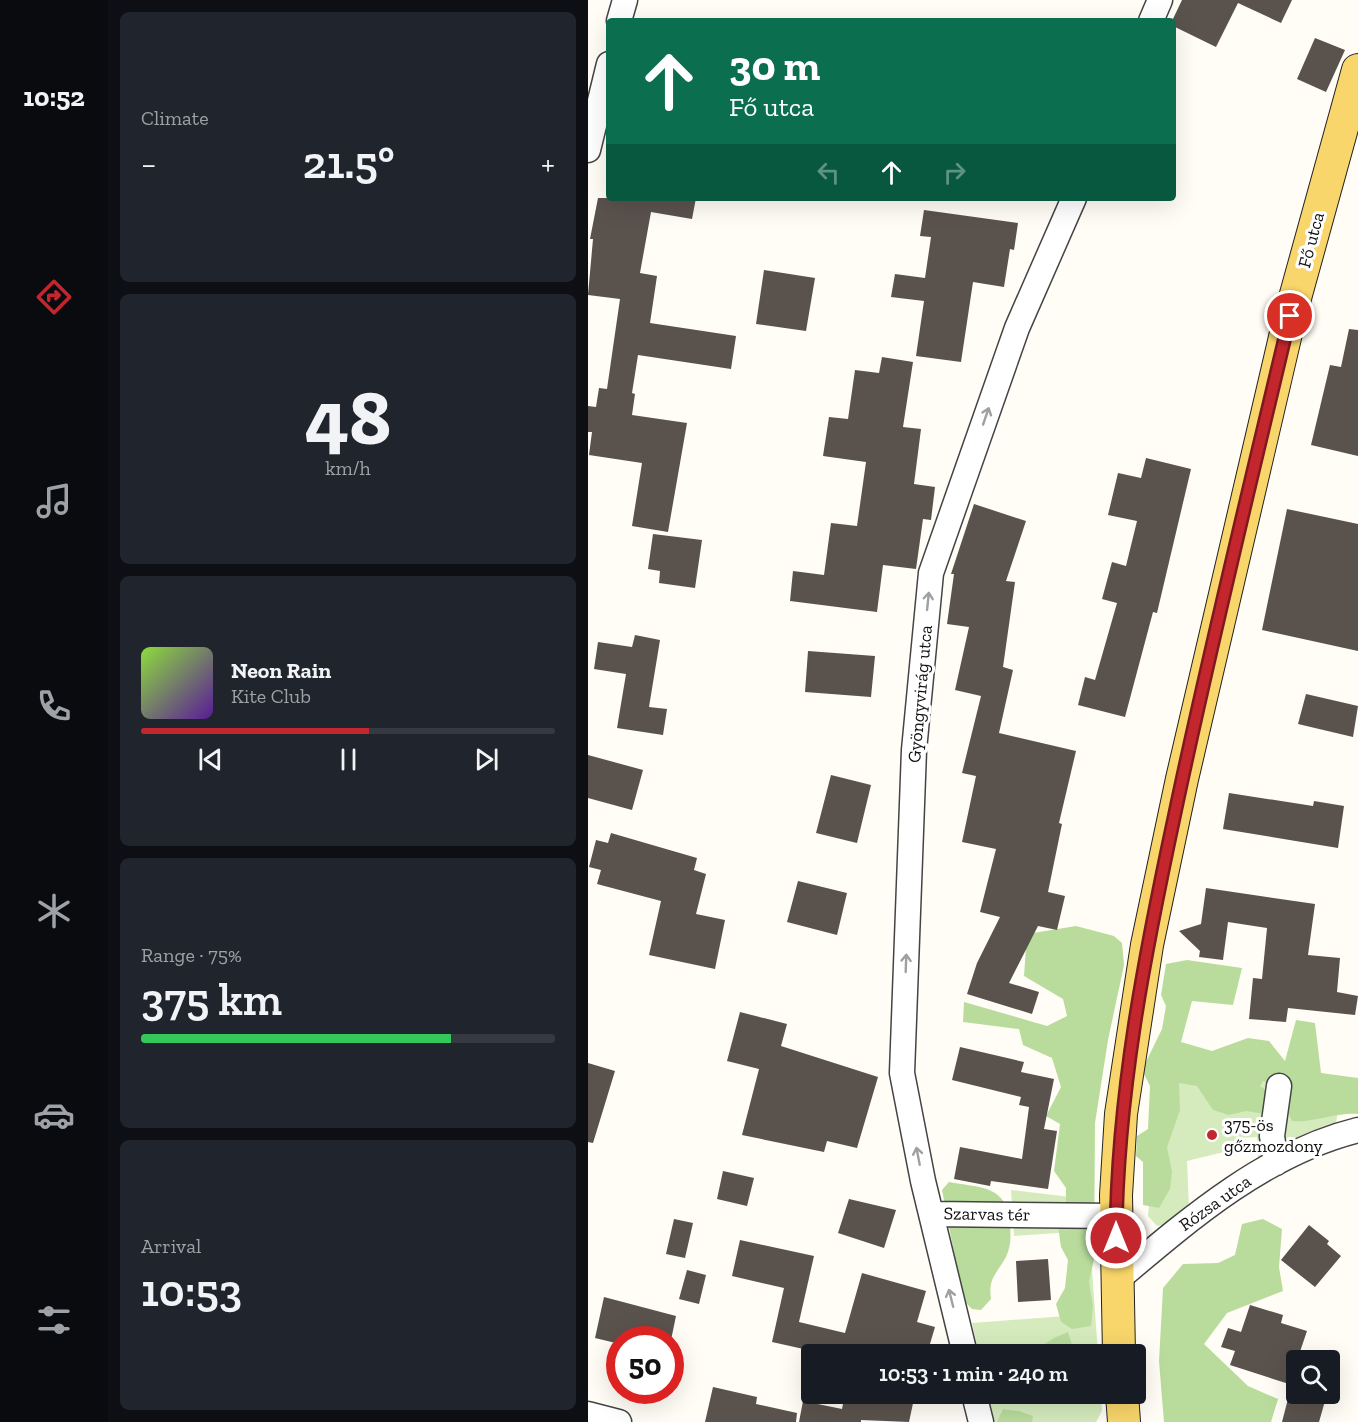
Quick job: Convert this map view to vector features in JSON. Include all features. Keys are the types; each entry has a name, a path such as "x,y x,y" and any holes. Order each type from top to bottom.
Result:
{"main road":[{"name":"Fő utca","path":"1119,1344 1116,1216 1121,1114 1147,945 1185,767 1290,316 1358,70"},
{"path":"1123,1404 1124,1422"}],"street":[{"path":"621,18 625,0"},
{"path":"1152,18 1160,0"},
{"path":"588,150 606,76"},
{"name":"Gyöngyvirág utca","path":"930,1214 902,1073 914,750 931,573 1017,328 1073,201"},
{"path":"1276,1162 1272,1136 1280,1086"},
{"name":"Rózsa utca","path":"1116,1281 1191,1219 1276,1162 1332,1137 1358,1130"},
{"name":"Szarvas tér","path":"962,1344 930,1214 1116,1216"},
{"path":"976,1404 981,1422"},
{"path":"588,1414 619,1422"}],"green space":[{"path":"1076,926 1114,936 1122,943 1124,965 1108,1040 1095,1123 1094,1259 1089,1282 1093,1306 1091,1326 1072,1329 1061,1322 1056,1304 1065,1288 1068,1260 1061,1247 1058,1226 1066,1207 1066,1188 1054,1171 1060,1124 1046,1116 1061,1087 1052,1058 1023,1045 1019,1029 963,1022 964,1002 1047,1026 1067,1016 1063,999 1024,976 1027,934"},
{"path":"1187,960 1242,968 1233,1005 1192,1001 1181,1042 1212,1051 1248,1038 1269,1041 1285,1061 1296,1020 1315,1023 1321,1073 1358,1078 1358,1114 1292,1121 1288,1112 1292,1086 1275,1086 1263,1081 1260,1086 1274,1096 1265,1114 1246,1111 1229,1115 1213,1110 1197,1086 1179,1083 1180,1110 1167,1147 1172,1172 1170,1189 1159,1208 1143,1205 1143,1162 1136,1156 1137,1136 1148,1129 1150,1086 1142,1070 1162,1029 1166,1006 1161,995 1166,964"},
{"path":"1161,1066 1340,1090 1336,1125 1299,1137 1258,1159 1257,1137 1240,1138 1240,1148 1187,1161 1189,1208 1167,1224 1157,1226 1148,1216"},
{"path":"949,1182 991,1191 1004,1202 1008,1212 1009,1249 992,1281 991,1299 981,1310 972,1309 963,1300 942,1190"},
{"path":"1011,1190 1087,1199 1097,1344 977,1344 972,1323 1079,1315 1073,1232 1014,1236"},
{"path":"1263,1219 1282,1229 1279,1267 1283,1291 1227,1313 1204,1344 1248,1386 1278,1399 1271,1422 1164,1422 1159,1361 1163,1288 1183,1264 1218,1263 1235,1255 1242,1224"},
{"path":"1068,1332 1072,1344 1045,1344"},
{"path":"990,1404 1102,1404 1102,1411 1096,1422 994,1422"},
{"path":"1003,1409 1033,1416 1032,1422 997,1422"}],"building":[{"path":"1182,0 1292,0 1281,23 1238,3 1216,47 1176,27 1176,18 1173,18"},
{"path":"1315,38 1345,50 1326,92 1297,79"},
{"path":"598,198 606,198 606,201 695,201 692,219 651,212 640,273 657,276 650,323 736,336 731,369 638,355 632,393 635,394 632,415 687,423 668,532 632,526 642,463 589,455 592,432 588,432 588,406 596,407 599,388 607,389 620,299 588,295 593,239 590,239"},
{"path":"924,210 1018,223 1014,250 1010,249 1004,287 973,282 961,362 916,356 924,301 891,297 895,274 925,278 931,237 920,236"},
{"path":"764,270 815,278 806,331 756,324"},
{"path":"1349,329 1358,330 1358,456 1311,445 1330,365 1341,367"},
{"path":"882,357 913,362 903,427 921,429 914,484 935,487 931,520 923,519 916,569 883,565 877,612 790,601 793,571 824,575 831,523 857,526 866,462 823,456 829,417 848,419 855,370 879,373"},
{"path":"1146,458 1191,469 1157,613 1153,612 1125,717 1078,705 1085,677 1095,680 1117,603 1102,599 1112,562 1126,566 1137,521 1108,515 1118,473 1141,478"},
{"path":"974,504 1026,521 1006,581 1015,582 1003,667 1013,670 999,733 1076,751 1059,823 1062,824 1048,892 1065,896 1057,930 1038,926 1009,983 1039,992 1032,1014 967,994 977,963 1000,917 980,912 996,849 962,842 976,776 962,773 981,696 955,690 969,627 947,624 954,574 951,574"},
{"path":"1287,509 1358,524 1358,651 1262,630"},
{"path":"653,534 702,540 695,588 659,583 660,571 648,569"},
{"path":"635,635 660,640 649,707 667,709 663,735 617,728 626,674 594,669 598,642 632,647"},
{"path":"808,651 875,656 871,697 805,692"},
{"path":"1306,694 1358,706 1353,737 1298,724"},
{"path":"588,755 643,770 632,810 588,798"},
{"path":"831,775 871,785 857,843 816,833"},
{"path":"1229,793 1313,806 1314,801 1344,806 1338,848 1223,829"},
{"path":"611,833 697,858 694,870 706,874 696,914 725,920 715,969 649,955 661,901 597,884 601,870 589,867 596,840 608,843"},
{"path":"798,881 847,893 837,935 787,922"},
{"path":"1206,888 1315,904 1308,955 1340,958 1337,992 1358,996 1355,1015 1288,1008 1286,1022 1249,1019 1253,978 1262,979 1267,928 1228,922 1223,960 1199,957 1200,951 1179,931 1201,924"},
{"path":"740,1012 787,1024 781,1046 878,1077 857,1148 827,1141 824,1152 742,1135 759,1069 727,1061"},
{"path":"960,1047 1024,1062 1021,1072 1054,1079 1044,1129 1057,1131 1048,1189 991,1181 990,1186 954,1179 960,1147 1022,1159 1029,1107 1019,1105 1021,1097 952,1080"},
{"path":"588,1063 615,1071 593,1143 588,1142"},
{"path":"723,1171 754,1178 747,1206 717,1199"},
{"path":"849,1199 896,1210 884,1248 838,1233"},
{"path":"674,1219 693,1223 685,1258 666,1254"},
{"path":"1309,1225 1329,1241 1327,1244 1341,1256 1315,1287 1281,1260"},
{"path":"740,1240 814,1256 799,1322 845,1333 862,1273 926,1291 917,1322 935,1327 930,1344 801,1344 801,1348 772,1342 784,1288 732,1276"},
{"path":"1048,1259 1051,1300 1018,1302 1016,1261"},
{"path":"687,1270 706,1275 699,1304 679,1299"},
{"path":"604,1297 676,1316 674,1326 606,1326 606,1341 595,1338"},
{"path":"1250,1305 1283,1315 1281,1323 1307,1331 1301,1350 1286,1350 1286,1383 1230,1365 1235,1351 1221,1347 1228,1328 1241,1332"},
{"path":"713,1387 757,1397 756,1404 797,1413 796,1422 705,1422"},
{"path":"802,1404 818,1404 842,1409 843,1404 913,1404 909,1422 861,1420 861,1422 799,1422"},
{"path":"1287,1404 1324,1404 1319,1422 1282,1422"}],"place":[{"name":"375-ös gőzmozdony","path":"1212,1135"}],"route":[{"path":"1116,1238 1121,1114 1147,945 1182,779 1290,316"}]}
